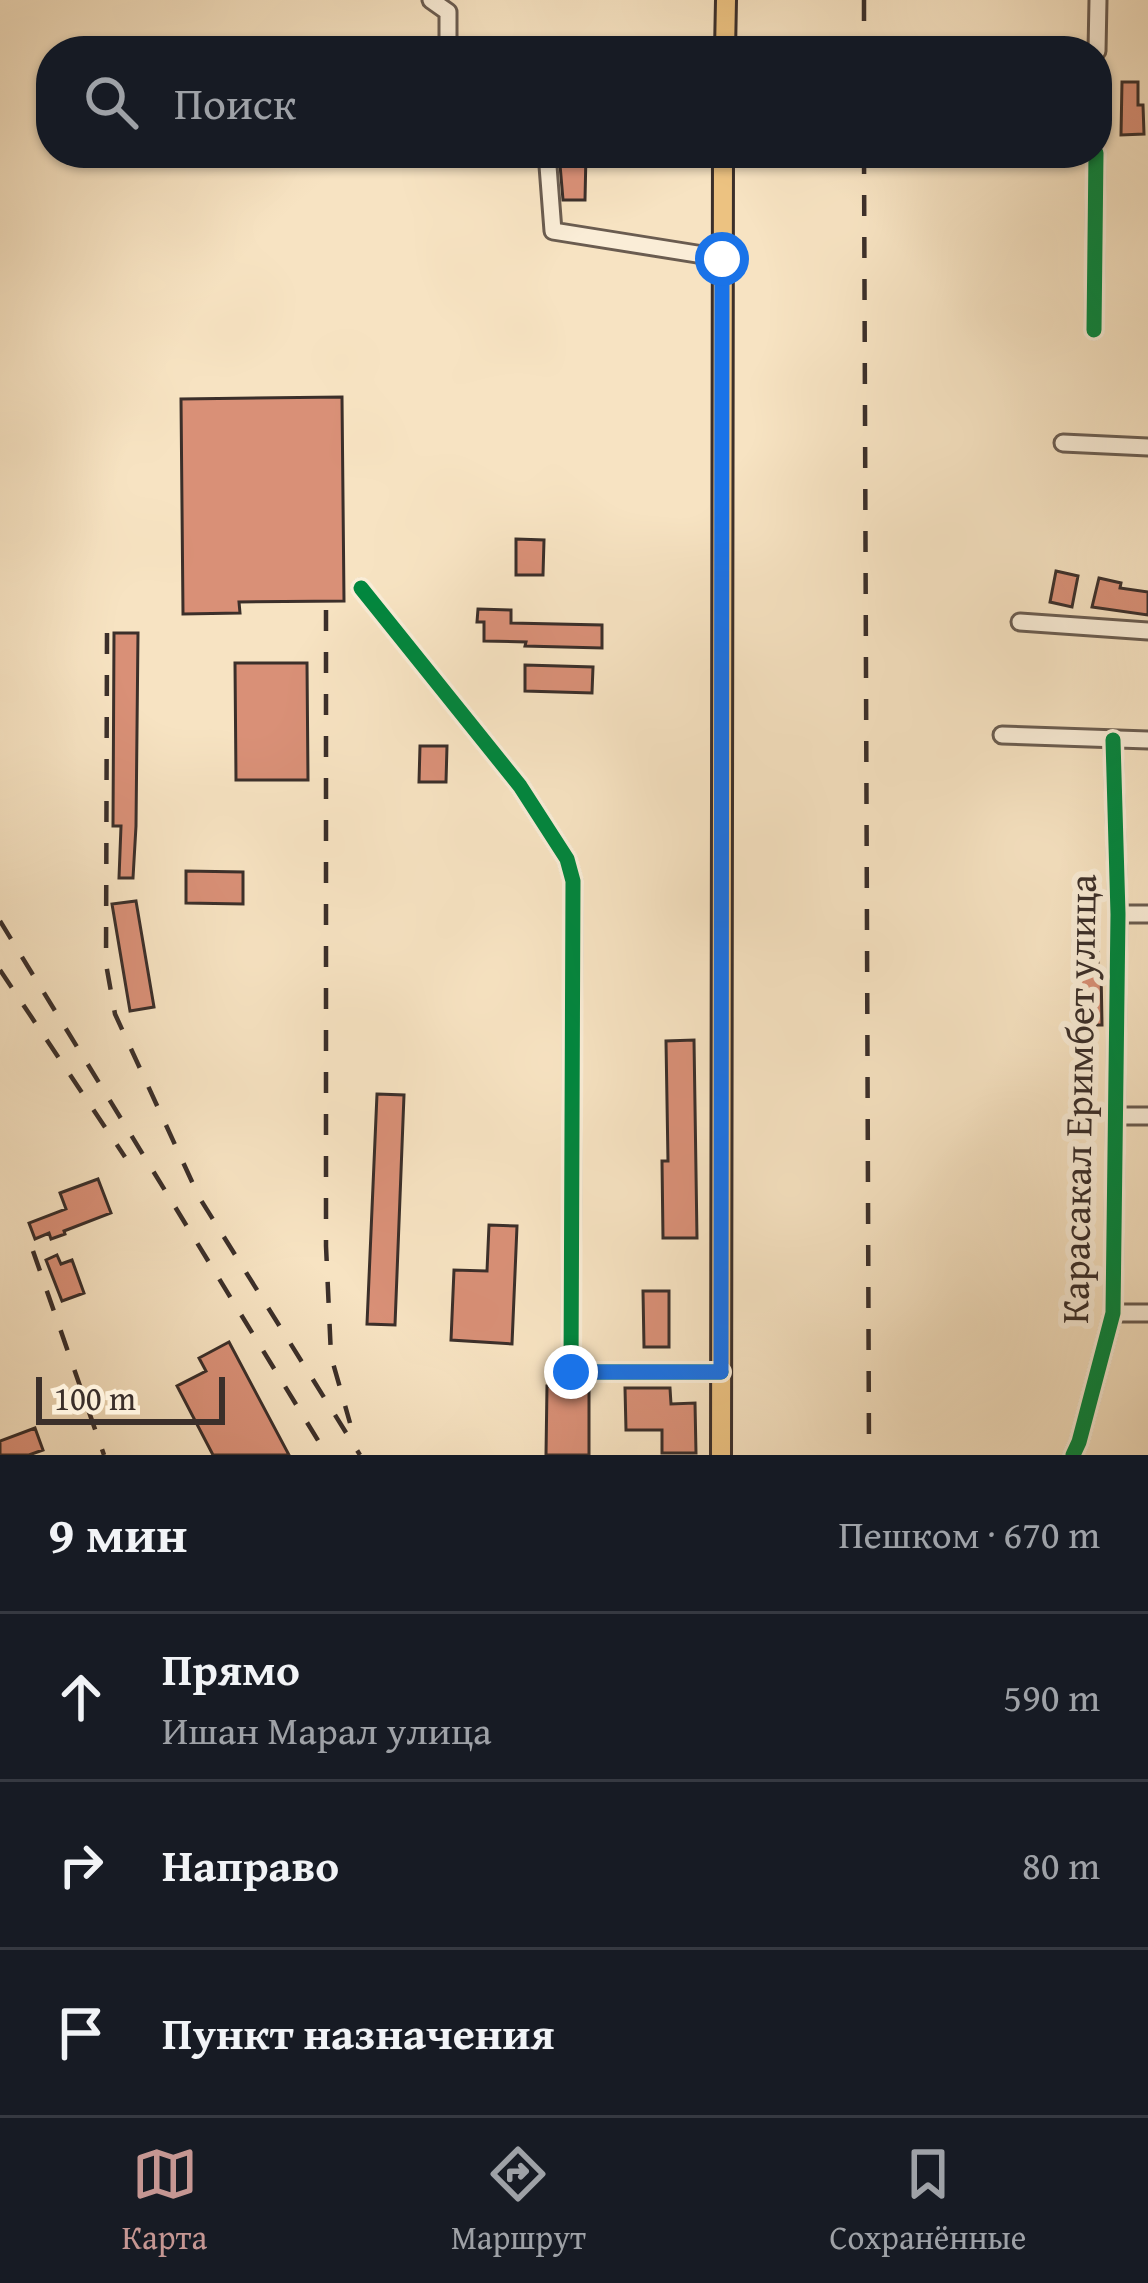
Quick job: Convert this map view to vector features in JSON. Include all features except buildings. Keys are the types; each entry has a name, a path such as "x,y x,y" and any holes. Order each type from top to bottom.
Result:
{"main road":[{"path":"725,36 726,0"},
{"path":"721,1455 723,168"}],"street":[{"path":"431,0 448,12 448,36"},
{"path":"1097,0 1097,36"},
{"path":"548,168 553,231 722,259"},
{"path":"1094,330 1096,168"},
{"path":"1063,443 1148,447"},
{"path":"361,588 520,786 567,859 573,881 571,1372 721,1372"},
{"path":"1020,622 1148,631"},
{"path":"1002,735 1148,740"},
{"name":"Карасакал Еримбет улица","path":"1073,1455 1113,1313 1118,914 1113,740"},
{"path":"1118,914 1148,914"},
{"path":"1117,1116 1148,1116"},
{"path":"1113,1313 1148,1313"}],"railway":[{"path":"864,0 864,36"},
{"path":"864,168 869,1455"},
{"path":"326,610 326,1246 331,1356 350,1423"},
{"path":"107,633 106,964 115,1014 199,1197 360,1455"},
{"path":"0,921 327,1455"},
{"path":"0,970 125,1157"},
{"path":"33,1251 104,1455"}],"cycle path":[{"path":"1094,330 1096,168"},
{"path":"361,588 520,786 567,859 573,881 571,1372 721,1372"},
{"path":"1073,1455 1113,1313 1118,914 1113,740"}],"route":[{"path":"571,1372 721,1372 722,259"}]}
